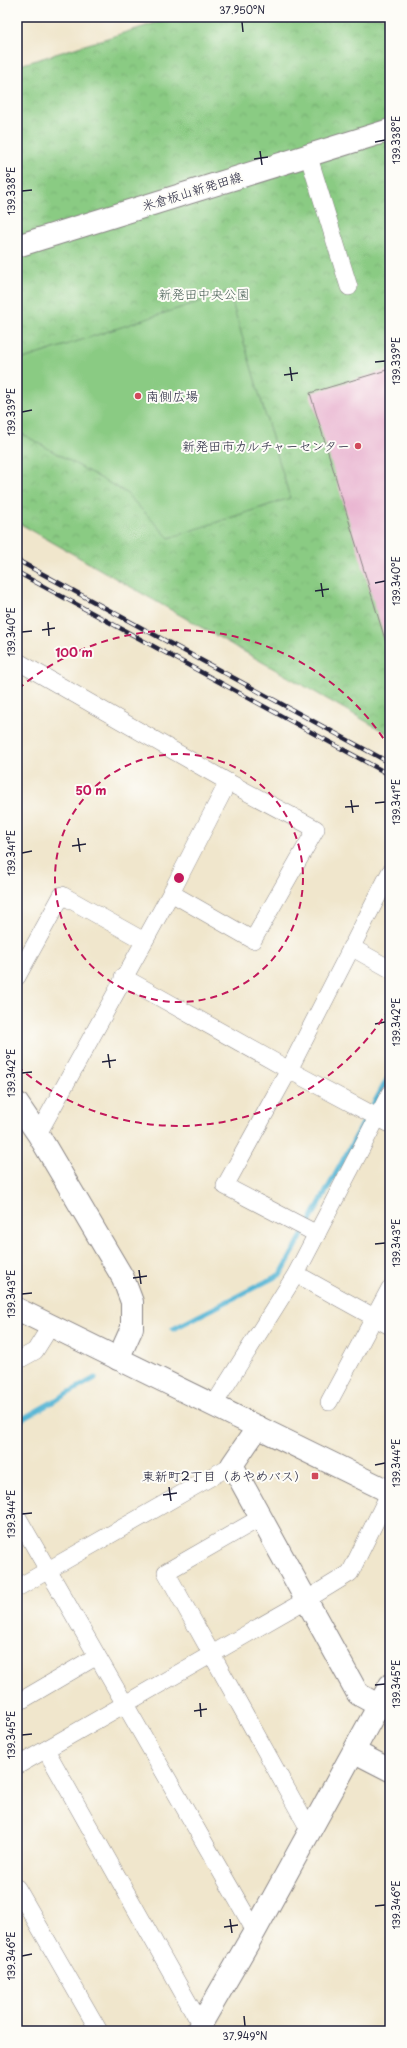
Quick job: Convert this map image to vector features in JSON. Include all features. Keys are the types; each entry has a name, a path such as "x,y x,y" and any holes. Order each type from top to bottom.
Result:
{"street":[{"name":"米倉板山新発田線","path":"17,246 308,154 390,130"},
{"path":"308,154 350,287"},
{"path":"17,660 228,782 316,829 253,940 171,893"},
{"path":"38,1134 123,977 171,893 228,782"},
{"path":"317,1234 225,1186 289,1070 390,872"},
{"path":"17,977 62,895 144,941"},
{"path":"351,947 390,969"},
{"path":"123,977 289,1070 384,1121"},
{"path":"213,1406 296,1274 317,1234 384,1121 390,1093"},
{"path":"17,1103 38,1134 123,1278 132,1302 132,1328 118,1359"},
{"path":"296,1274 390,1326"},
{"path":"329,1402 390,1288"},
{"path":"17,1309 50,1327 390,1492 350,1573 306,1600 17,1766"},
{"path":"17,1361 35,1351 50,1327"},
{"path":"17,1588 232,1465 258,1427"},
{"path":"232,1465 358,1694 378,1705"},
{"path":"17,1516 255,1931"},
{"path":"260,1518 166,1572 310,1831"},
{"path":"17,1703 97,1656"},
{"path":"199,2028 255,1931 354,1752 378,1705 390,1686"},
{"path":"46,1750 199,2028"},
{"path":"354,1752 390,1770"},
{"path":"17,1888 100,2031"}],"green space":[{"name":"新発田中央公園","path":"175,17 390,17 390,735 17,522 17,66"},
{"name":"南側広場","path":"229,292 290,498 169,538 125,492 17,431 17,361"}],"building":[{"name":"新発田市カルチャーセンター","path":"390,369 390,646 387,646 310,393"}],"waterway":[{"path":"173,1329 281,1274 390,1074"},
{"path":"17,1422 95,1378"}],"railway":[{"path":"17,560 390,763"},
{"path":"17,572 390,775"}],"place":[{"name":"南側広場","path":"138,396"},
{"name":"新発田市カルチャーセンター","path":"358,446"},
{"name":"東新町2丁目（あやめバス）","path":"315,1476"}]}
